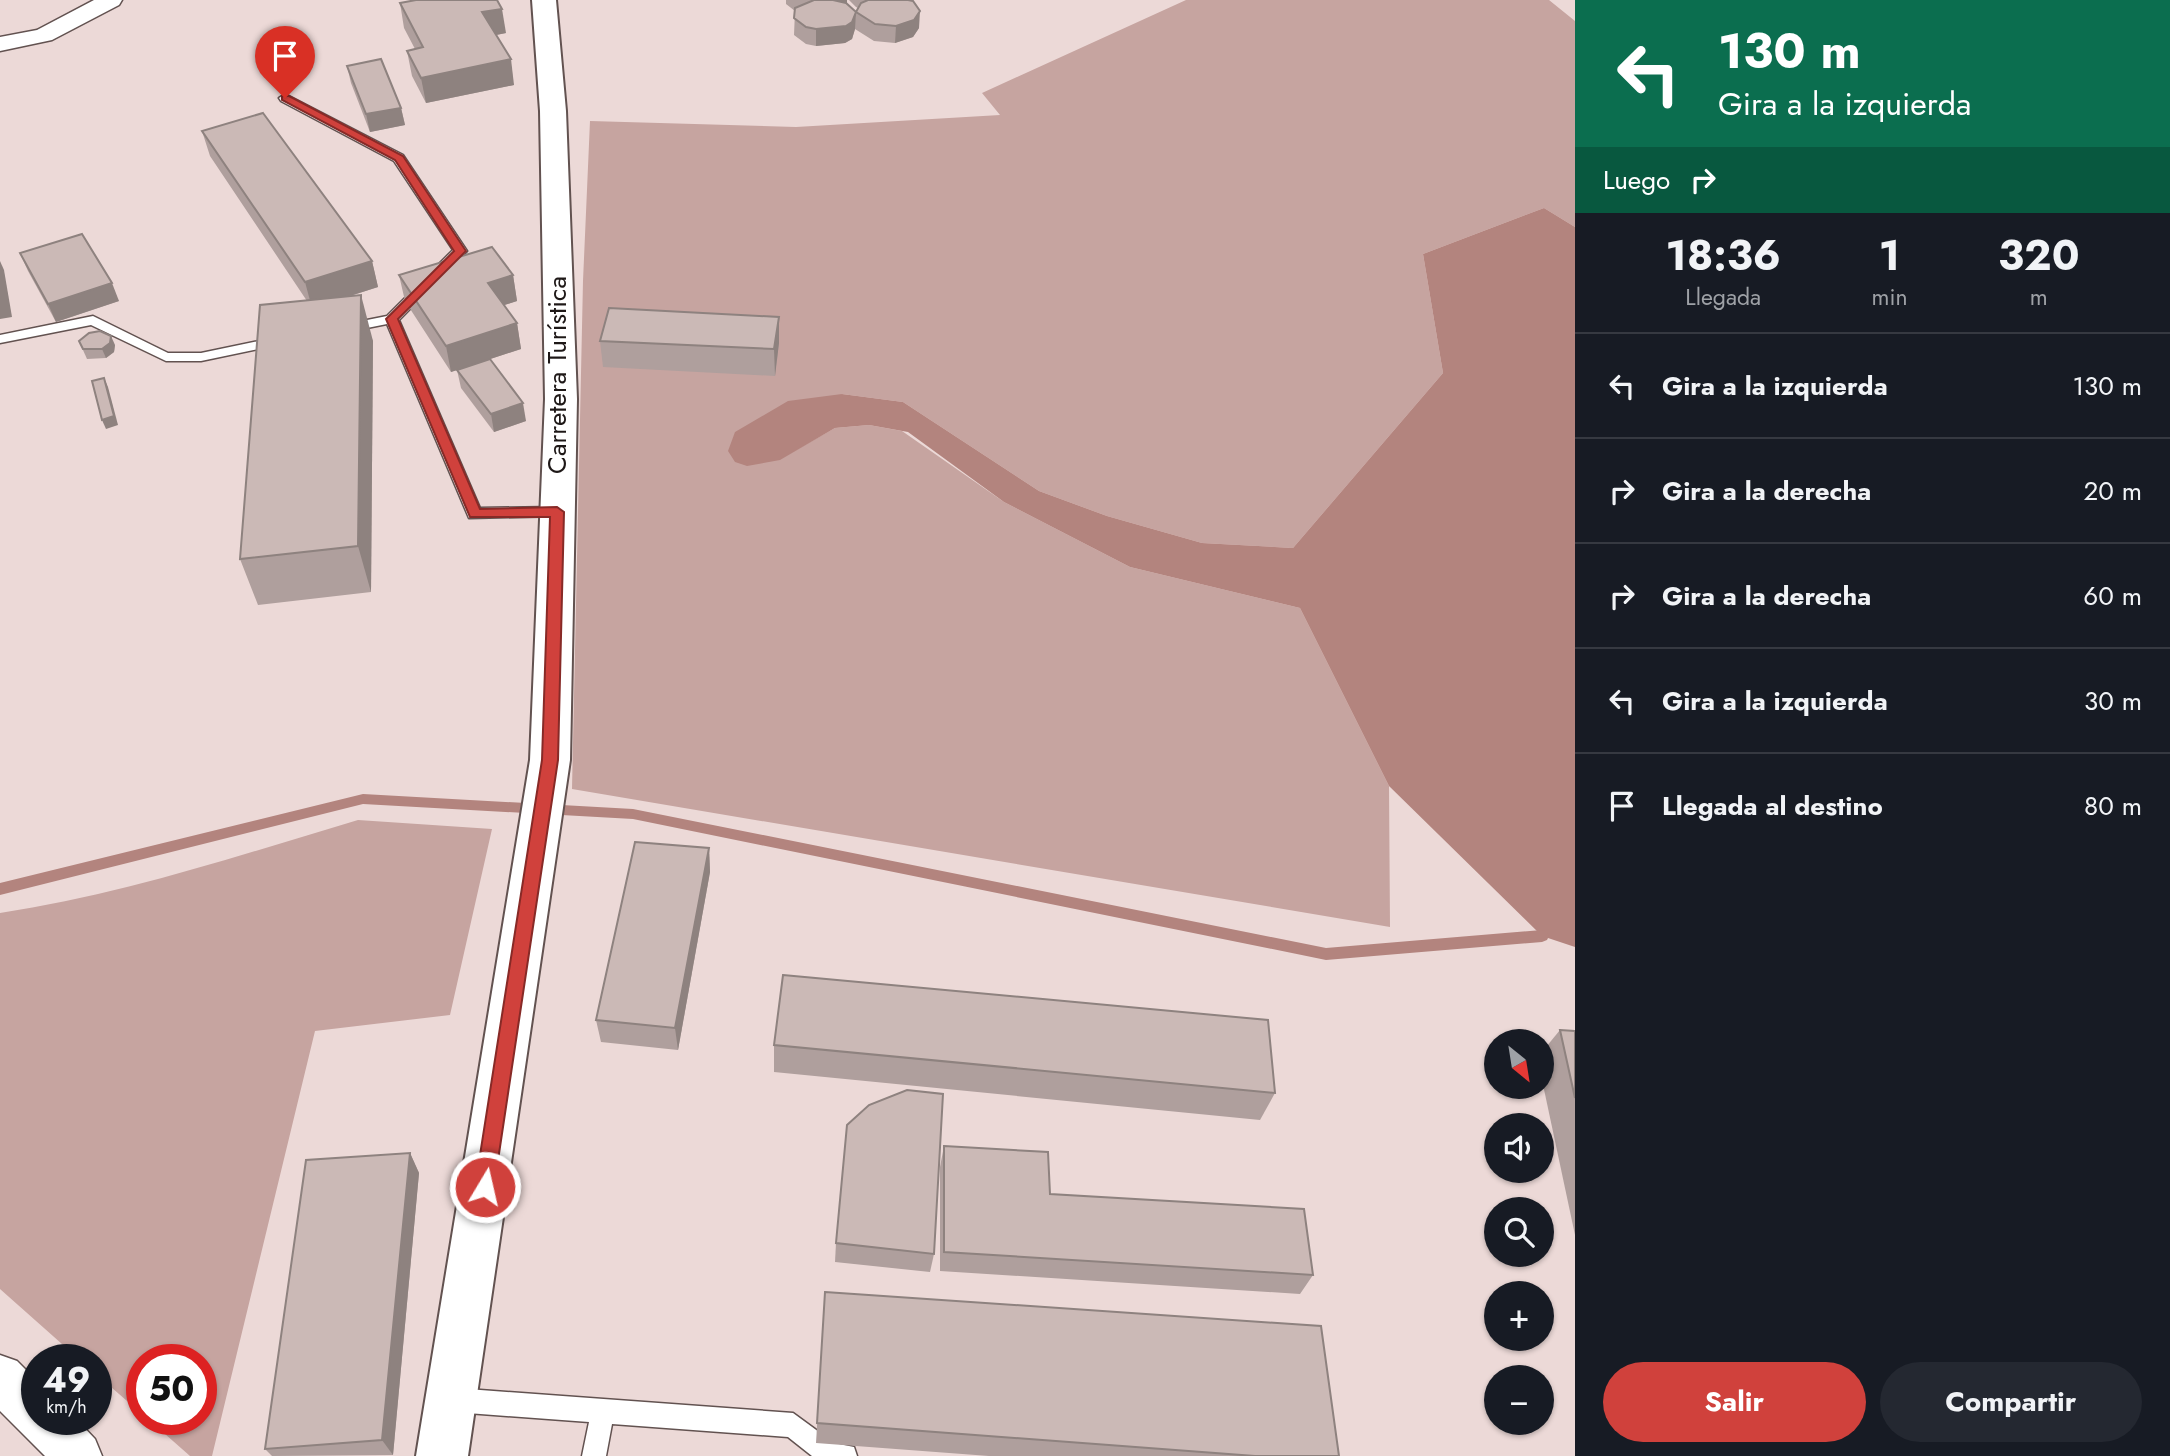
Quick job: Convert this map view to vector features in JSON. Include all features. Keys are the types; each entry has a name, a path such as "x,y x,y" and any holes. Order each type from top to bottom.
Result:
{"main road":[{"name":"Carretera Turística","path":"442,1456 540,840 550,760 561,399 553,111 544,0"}],"street":[{"path":"0,44 44,35 111,0"},
{"path":"0,1378 21,1399"},
{"path":"57,1435 78,1456"}],"lane":[{"path":"285,98 399,158 460,251 392,319 337,330"},
{"path":"392,319 475,514 557,512"},
{"path":"0,339 93,320 166,357 181,358 296,338"},
{"path":"451,1400 793,1425 829,1454 845,1456"},
{"path":"594,1456 603,1411"}],"shaded area":[{"path":"1186,0 1549,0 1575,21 1575,227 1544,208 1423,254 1443,373 1293,548 1202,543 1107,516 1039,491 903,402 842,394 780,459 835,428 869,425 902,431 1004,502 1130,567 1300,608 1389,786 1390,927 572,789 583,281 590,121 796,127 1000,115 982,93"},
{"path":"1544,208 1575,227 1575,947 1542,936 1389,786 1300,608 1130,567 1004,502 908,432 869,425 835,428 780,460 747,466 735,462 728,451 735,432 788,401 842,394 903,402 1039,491 1107,516 1202,543 1293,548 1443,373 1423,254"},
{"path":"358,820 492,829 450,1015 315,1031 212,1456 190,1456 166,1435 217,1435 217,1344 126,1344 126,1400 112,1388 112,1344 62,1344 0,1289 0,913 91,896"}],"building":[{"path":"416,0 497,0 502,9 482,12 511,59 421,78 407,51 423,47 400,3"},
{"path":"814,0 846,3 856,12 852,22 846,26 816,29 806,27 794,18 795,8"},
{"path":"868,0 913,1 920,11 914,20 896,26 875,24 856,12 861,3"},
{"path":"381,59 401,108 366,114 347,66"},
{"path":"263,113 372,261 305,282 202,131"},
{"path":"82,234 112,283 48,304 20,253"},
{"path":"492,247 513,275 488,283 517,323 446,346 399,275"},
{"path":"361,295 358,546 240,559 260,305"},
{"path":"609,308 779,317 774,349 600,341"},
{"path":"100,331 111,336 110,343 102,349 83,349 79,341 89,333"},
{"path":"490,359 523,403 491,414 457,370"},
{"path":"104,378 114,416 102,420 92,381"},
{"path":"635,842 709,848 675,1028 596,1020"},
{"path":"783,975 1268,1020 1275,1093 774,1045"},
{"path":"1560,1030 1575,1031 1575,1098"},
{"path":"907,1090 943,1094 934,1254 836,1243 847,1125 869,1105"},
{"path":"944,1146 1048,1152 1050,1194 1304,1209 1313,1275 944,1252"},
{"path":"410,1153 382,1440 265,1449 306,1160"},
{"path":"825,1292 1321,1326 1339,1456 1255,1456 817,1423"}],"waterway":[{"path":"0,889 363,799 633,814 1326,954 1542,936"}],"route":[{"path":"285,98 399,158 460,251 392,319 475,514 557,512 550,760 540,840 485,1187"}]}
